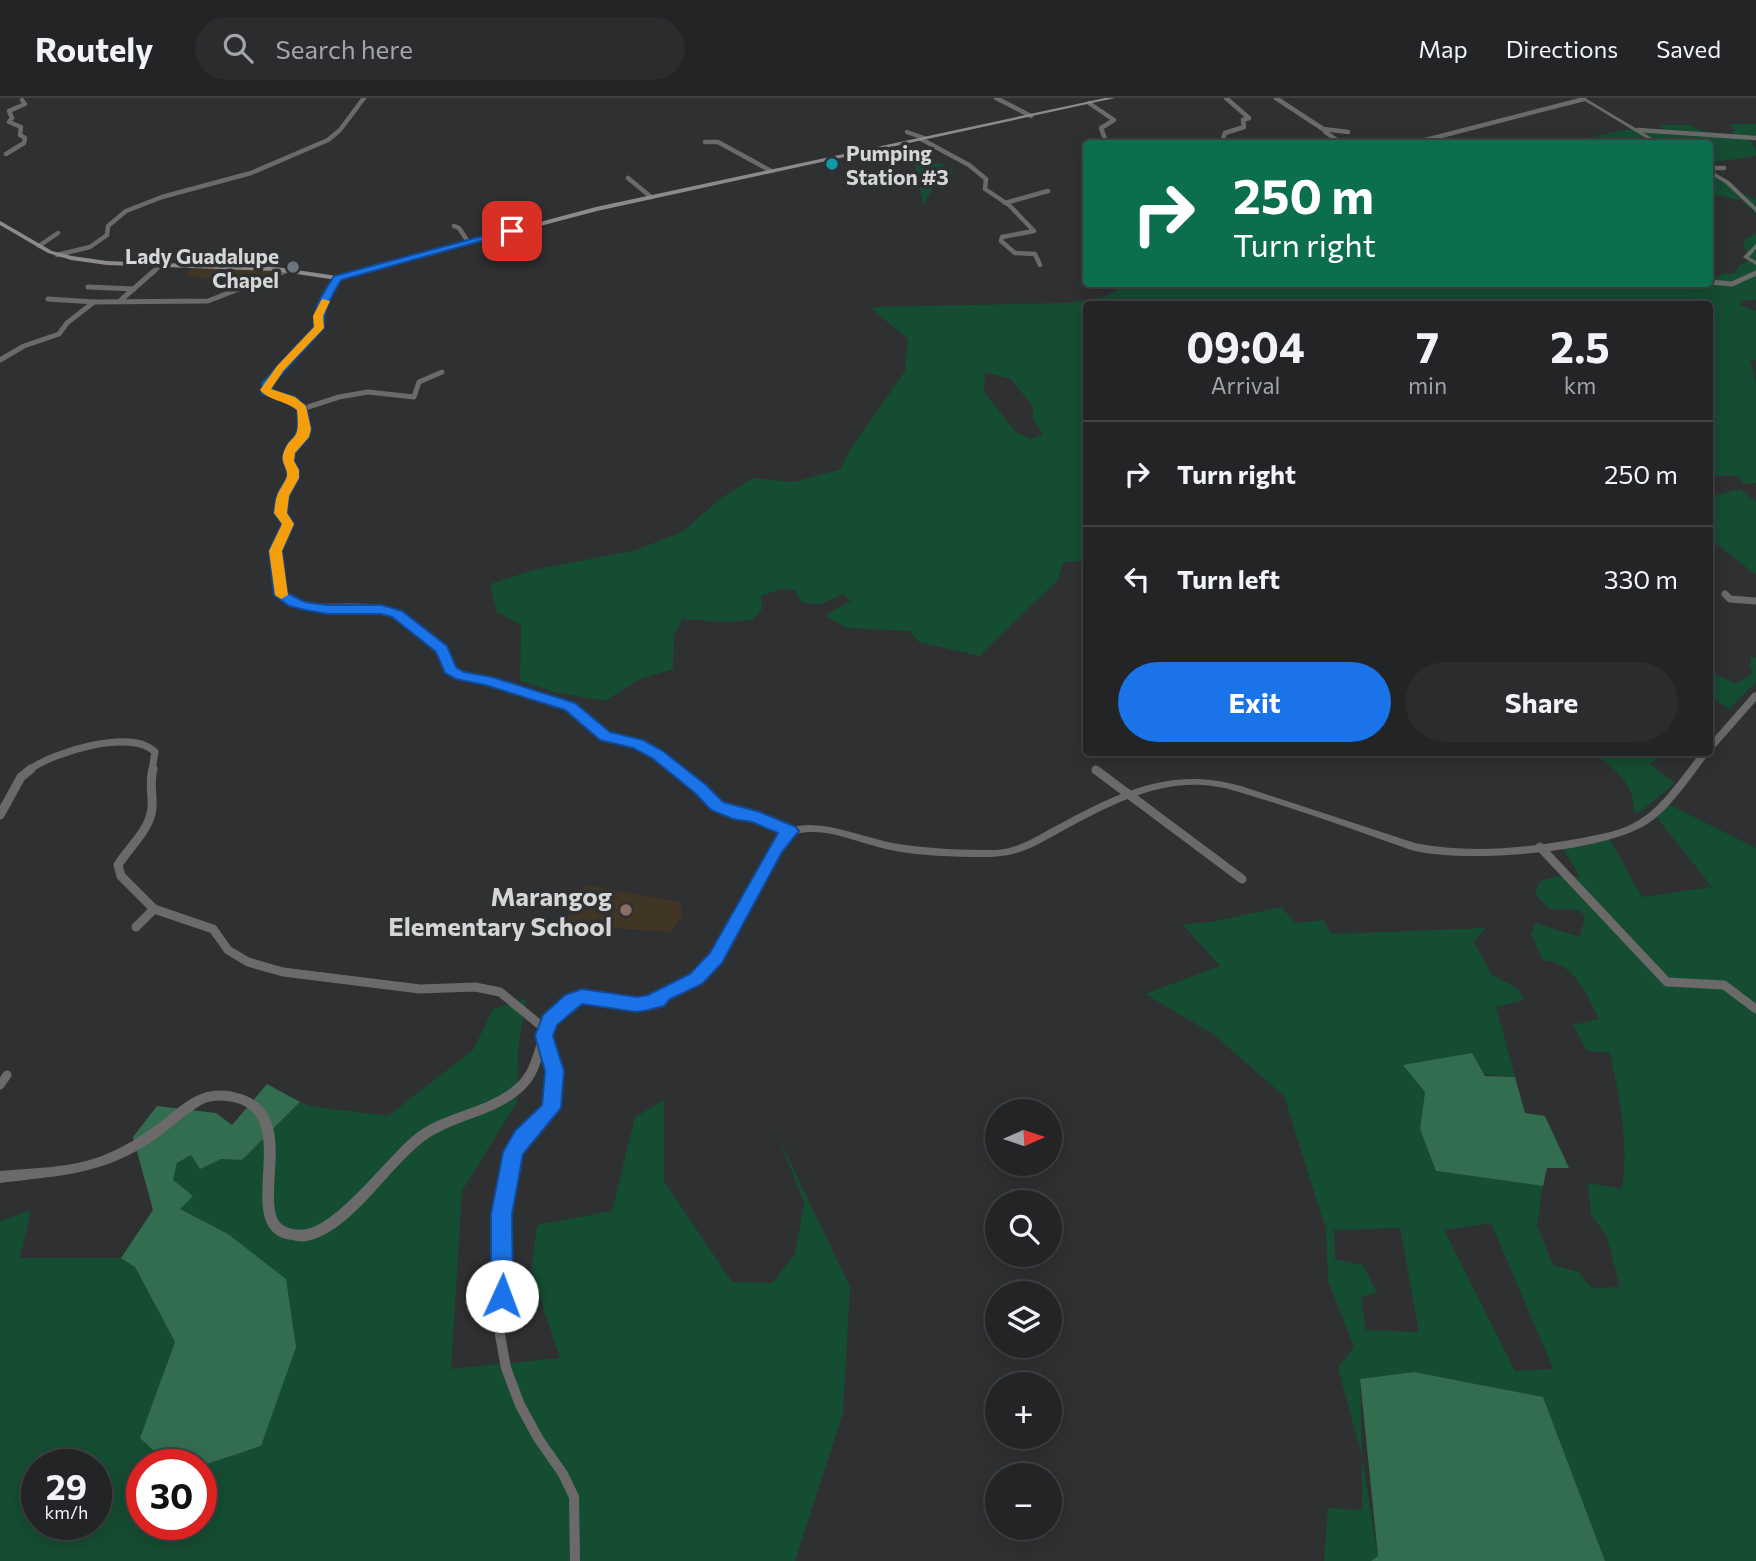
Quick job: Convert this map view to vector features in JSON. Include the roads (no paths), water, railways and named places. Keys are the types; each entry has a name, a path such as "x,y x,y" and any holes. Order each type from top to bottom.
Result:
{"main road":[{"path":"1,224 57,255 99,262 286,271 337,278 651,197 1112,98"}],"street":[{"path":"57,255 76,252 96,244 107,236 108,226 126,211 162,197 251,173 315,146 340,130 364,98"},
{"path":"996,98 1031,116"},
{"path":"1222,140 1225,133 1244,127 1243,120 1250,118 1226,98"},
{"path":"1276,98 1337,140"},
{"path":"1425,140 1583,99 1653,140"},
{"path":"6,154 24,142 25,138 20,135 21,127 10,125 9,122 12,118 9,111 25,104 22,100"},
{"path":"1089,103 1110,114 1114,120 1101,128 1105,140"},
{"path":"1323,130 1348,132"},
{"path":"1637,131 1756,138"},
{"path":"906,132 969,165 986,178 985,190 1006,203 1034,230 1002,237 1001,241 1015,253 1035,254 1040,265"},
{"path":"1742,136 1756,145"},
{"path":"705,142 718,142 771,171"},
{"path":"1713,170 1724,168"},
{"path":"1713,172 1756,210"},
{"path":"628,178 651,197"},
{"path":"1006,203 1048,191"},
{"path":"454,226 459,228 469,243"},
{"path":"39,246 58,233"},
{"path":"1756,246 1746,257 1756,263"},
{"path":"121,300 163,263"},
{"path":"48,299 94,302 208,300 286,271"},
{"path":"1713,282 1732,284 1756,273"},
{"path":"337,278 318,316 319,328 280,368 265,390 292,400 302,408 305,429 303,437 290,452 288,461 293,470 293,478 283,496 281,513 288,524 275,551 281,595 305,606 327,609 382,609 397,614 442,649 450,670 461,676 487,680 570,707 606,736 638,744 657,754 701,789 717,806 733,813 754,816 791,831 822,828 892,848 1009,852 1128,794 1151,787 1203,781 1269,797 1426,850 1466,854 1602,838 1643,822 1702,756"},
{"path":"88,288 134,289"},
{"path":"0,360 24,346 59,334 67,323 94,302"},
{"path":"302,408 351,394 377,392 390,393 404,399 414,397 419,382 442,372"},
{"path":"1725,594 1730,599 1756,601"},
{"path":"1713,745 1756,695"},
{"path":"0,815 24,774 38,764 78,750 107,744 141,742 157,754 150,778 154,800 150,816 139,837 118,865 121,876 155,909 213,929 228,950 248,962 283,972 421,989 475,987 500,992 545,1032 555,1071 552,1108 522,1138 513,1152 501,1214 504,1249 501,1345 507,1371 525,1415 551,1454 574,1497 575,1561"},
{"path":"1097,770 1242,879"},
{"path":"0,1177 95,1164 159,1130 207,1097 224,1096 253,1105 264,1119 270,1143 270,1219 280,1232 311,1235 337,1219 421,1137 503,1099 524,1083 537,1060 545,1032 560,1009 582,997 648,1003 696,979 716,958 783,837 791,831"},
{"path":"1540,847 1667,982 1724,985 1756,1009"},
{"path":"136,927 155,909"},
{"path":"0,1085 7,1075"}],"place":[{"name":"Pumping Station #3","path":"832,164"},
{"name":"Lady Guadalupe Chapel","path":"293,267"},
{"name":"Marangog Elementary School","path":"626,910"}]}
